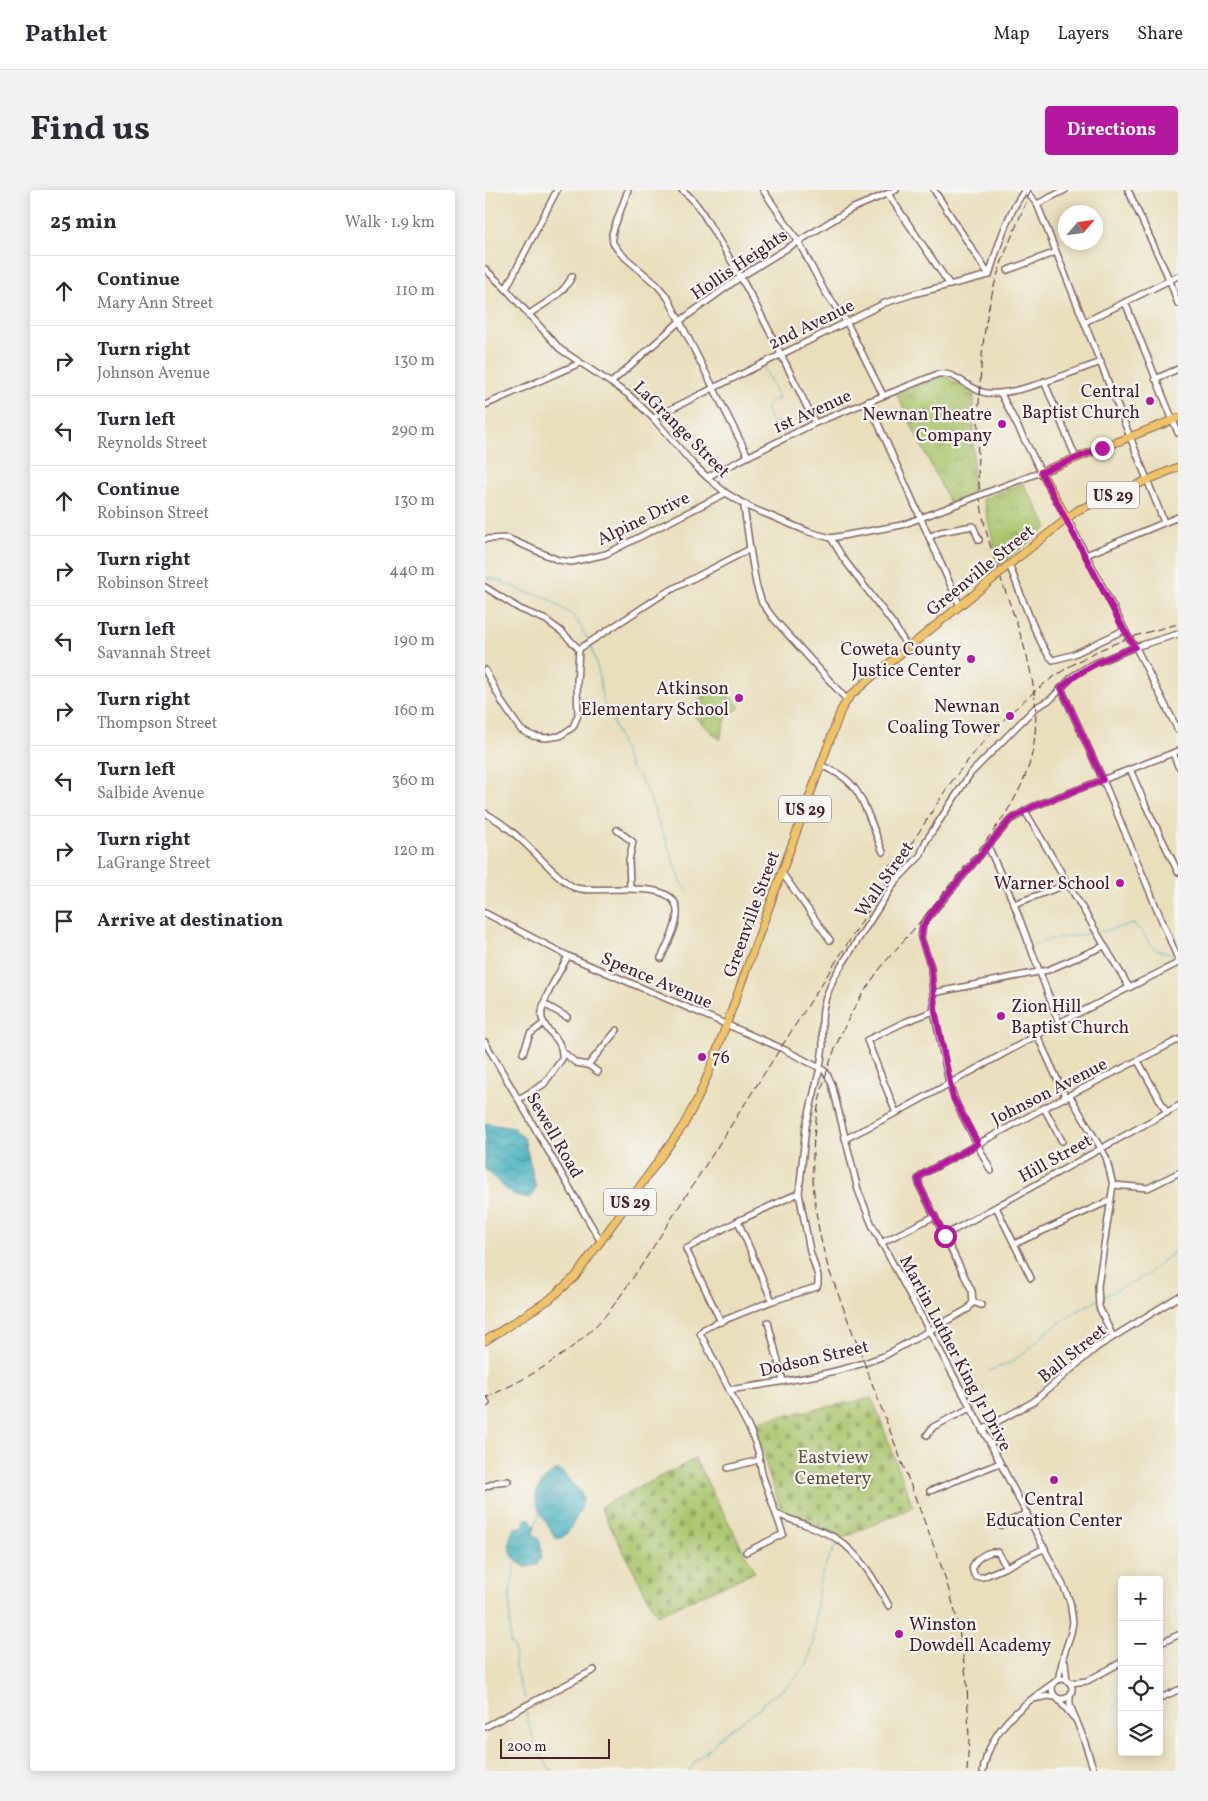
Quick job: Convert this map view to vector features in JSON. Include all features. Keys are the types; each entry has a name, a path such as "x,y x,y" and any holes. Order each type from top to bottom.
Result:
{"main road":[{"name":"LaGrange Street","path":"1041,472 1175,419"},
{"name":"US 29","path":"1041,472 1065,515 1178,467"},
{"name":"Greenville Street","path":"485,1341 561,1291 575,1277 690,1115 709,1072 820,765 841,710 847,700 993,579 1065,515"}],"street":[{"path":"506,289 557,190"},
{"path":"628,190 612,234 613,243 668,298 748,456"},
{"path":"682,190 691,197 701,210 742,276 815,423"},
{"path":"763,190 798,241 825,292 847,322 883,395"},
{"name":"Hollis Heights","path":"612,382 680,321 742,276 851,210 896,190"},
{"path":"934,190 989,275"},
{"path":"989,275 1005,227 1017,200 1025,190 1037,204 1165,522"},
{"path":"1037,204 1065,190"},
{"path":"1128,190 1170,281 1178,304"},
{"path":"888,194 950,285"},
{"path":"1008,270 1056,252"},
{"name":"LaGrange Street","path":"485,269 506,289 553,343 633,398 693,464 726,493 746,505 809,532 831,538 902,526 1041,472"},
{"name":"2nd Avenue","path":"653,418 885,303 989,275"},
{"path":"528,315 569,284 572,276"},
{"path":"1085,322 1178,276"},
{"path":"1125,302 1155,378 1175,419 1178,433"},
{"name":"1st Avenue","path":"707,477 815,423 883,395 944,373 954,376 979,392 1001,394 1101,362"},
{"path":"485,405 580,363"},
{"path":"1155,378 1178,369"},
{"path":"1044,381 1076,458"},
{"path":"1001,394 1041,472"},
{"path":"868,401 960,606"},
{"name":"Alpine Drive","path":"485,539 507,538 558,560 572,562 606,554 726,493"},
{"path":"746,505 744,508 749,549 762,604 847,700"},
{"path":"1065,515 1178,730"},
{"path":"1086,555 1178,517"},
{"path":"929,537 940,532 973,526 979,540"},
{"path":"831,538 843,558 894,625 908,648"},
{"path":"579,649 665,593 749,549"},
{"path":"1007,567 1041,642 1048,656 1053,660 1072,655 1125,631"},
{"path":"485,587 520,609 546,620 562,632 579,649 577,684 579,704 578,715 573,727 559,736 545,738 533,736 521,730 503,704 485,670"},
{"name":"Wall Street","path":"772,1301 817,1287 818,1284 818,1276 810,1251 799,1193 806,1126 820,1068 823,1046 823,1008 828,990 837,972 900,877 920,856 926,841 971,774 1035,708 1051,700 1073,676 1091,665 1134,646 1178,634"},
{"path":"845,1139 1178,961 1103,780 1061,688"},
{"path":"991,1171 953,1097 949,1083 935,1011 931,967 921,938 923,926 933,911 1010,820 1025,811 1175,752 1178,766"},
{"path":"820,765 852,784 861,800 883,852"},
{"path":"1130,769 1178,872"},
{"path":"1025,811 1129,987"},
{"path":"485,813 499,822 560,878 572,886 582,890 630,888 651,890 672,898 677,906 677,916 661,958"},
{"path":"617,830 633,842 629,860 630,888"},
{"path":"988,846 1013,904 1059,1023"},
{"path":"891,868 900,877"},
{"path":"782,873 830,940"},
{"path":"1013,904 1068,884"},
{"name":"Spence Avenue","path":"485,913 568,956 781,1048 820,1068"},
{"path":"933,993 1055,967 1104,946"},
{"path":"519,1100 544,1084 563,1059 563,1052 558,1040 544,1023 542,1013 543,1004 568,956"},
{"path":"543,1004 567,1017"},
{"path":"896,1113 867,1040 905,1022 935,1011"},
{"path":"523,1053 530,1034 544,1023"},
{"path":"588,1065 617,1030"},
{"path":"1037,1036 1068,1097 1109,1165 1113,1185 1098,1286 1099,1307 1113,1337"},
{"name":"Johnson Avenue","path":"935,1216 918,1179 923,1174 1044,1108 1178,1040"},
{"name":"Sewell Road","path":"485,1042 601,1242"},
{"path":"563,1052 576,1063 588,1065 598,1072"},
{"path":"1138,1061 1167,1113"},
{"name":"Martin Luther King Jr Drive","path":"820,1068 826,1072 832,1084 845,1139 865,1208 881,1243 1027,1513 1063,1585 1072,1612 1073,1627 1057,1681"},
{"name":"Hill Street","path":"945,1236 1178,1106"},
{"path":"1044,1108 1063,1141"},
{"path":"1113,1185 1148,1188 1178,1173"},
{"path":"721,1322 686,1249 738,1221 799,1193"},
{"path":"1014,1244 1111,1200"},
{"path":"996,1207 1031,1278"},
{"path":"881,1243 935,1216 969,1284 973,1302 981,1305"},
{"path":"738,1221 772,1301 704,1329 700,1333 751,1432 762,1474 783,1534 746,1552"},
{"name":"Ball Street","path":"982,1430 1033,1402 1082,1358 1178,1296"},
{"name":"Dodson Street","path":"729,1390 827,1372 873,1360 963,1312 973,1302"},
{"path":"768,1322 783,1381"},
{"path":"485,1400 487,1404 485,1404"},
{"path":"927,1435 933,1427 970,1408"},
{"path":"729,1468 759,1460"},
{"path":"930,1491 1000,1463"},
{"path":"485,1487 508,1480"},
{"path":"1001,1525 1027,1513"},
{"path":"776,1514 841,1542 872,1576 889,1606"},
{"path":"1006,1567 998,1552 991,1552 975,1561 973,1573 976,1577 983,1577 1006,1567 1045,1548"},
{"path":"1163,1642 1178,1634"},
{"name":"Martin Luther King Jr Drive","path":"1067,1647 1065,1666 1069,1682"},
{"path":"1033,1699 1048,1696 1064,1699 1087,1681 1118,1664"},
{"path":"485,1727 594,1670"},
{"path":"1057,1681 1052,1691 1074,1719 1081,1732 1094,1771"},
{"path":"983,1771 990,1747 1000,1729 1017,1710 1057,1681 1087,1681"},
{"path":"1069,1682 1070,1705 1074,1719"},
{"path":"1163,1697 1178,1690"}],"green space":[{"path":"945,376 974,393 973,494 950,504 896,393"},
{"path":"1023,483 1048,527 999,566 983,499"},
{"path":"718,683 740,707 726,718 720,740 687,710"},
{"name":"Eastview Cemetery","path":"872,1398 913,1507 843,1538 782,1512 767,1469 764,1450 752,1422"},
{"path":"695,1459 755,1572 657,1615 600,1507"}],"water":[{"path":"485,1123 514,1128 524,1138 536,1187 532,1197 525,1198 512,1194 485,1169"},
{"path":"558,1470 565,1474 579,1490 583,1502 570,1530 563,1537 557,1539 537,1504 536,1496 543,1482"},
{"path":"529,1518 535,1526 533,1533 540,1541 541,1558 537,1565 526,1567 520,1564 513,1556 510,1551 509,1541 514,1529 524,1527 524,1520"}],"waterway":[{"path":"763,366 779,399 773,400 766,406 780,438"},
{"path":"485,577 501,581 527,593 546,597 575,617 588,640"},
{"path":"590,644 597,667 604,704 610,714 630,767 639,776 649,796 682,884 688,890"},
{"path":"1099,932 1133,924 1157,950 1173,954"},
{"path":"1033,945 1046,940 1094,933"},
{"path":"1101,1298 1147,1275 1178,1250"},
{"path":"988,1371 1010,1363 1034,1345 1045,1333 1075,1312 1098,1300"},
{"path":"535,1525 541,1511"},
{"path":"689,1771 696,1760 715,1744 718,1738 759,1709 768,1699 786,1688 807,1664 813,1645 819,1583 836,1545"},
{"path":"516,1562 510,1592 510,1642 514,1647 515,1669 525,1699"},
{"path":"526,1711 535,1743 542,1758 552,1771"}],"railway":[{"path":"967,1771 969,1739 967,1683 958,1623 942,1568 829,1270 819,1232 814,1194 813,1157 816,1120 823,1084 835,1048 851,1014 881,967 1000,821 1026,775 1031,758 1036,728 1035,698 1030,669 1022,641 985,526 980,496 978,450 983,343 991,298 1003,259 1031,190"},
{"path":"485,1398 520,1381 553,1361 583,1338 614,1305 641,1266 949,785 982,743 1000,723 1040,687 1085,658 1117,642 1178,624"}],"place":[{"name":"Central Baptist Church","path":"1150,401"},
{"name":"Newnan Theatre Company","path":"1002,424"},
{"name":"Coweta County Justice Center","path":"971,659"},
{"name":"Atkinson Elementary School","path":"739,698"},
{"name":"Newnan Coaling Tower","path":"1010,716"},
{"name":"Warner School","path":"1120,883"},
{"name":"Zion Hill Baptist Church","path":"1001,1016"},
{"name":"76","path":"702,1057"},
{"name":"Central Education Center","path":"1054,1480"},
{"name":"Winston Dowdell Academy","path":"899,1634"}],"route":[{"path":"945,1236 920,1187 918,1179 923,1174 978,1144 953,1097 949,1083 935,1011 931,967 921,938 923,926 933,911 1016,815 1103,780 1061,688 1073,676 1091,665 1135,647 1124,630 1041,472 1102,448"}]}
